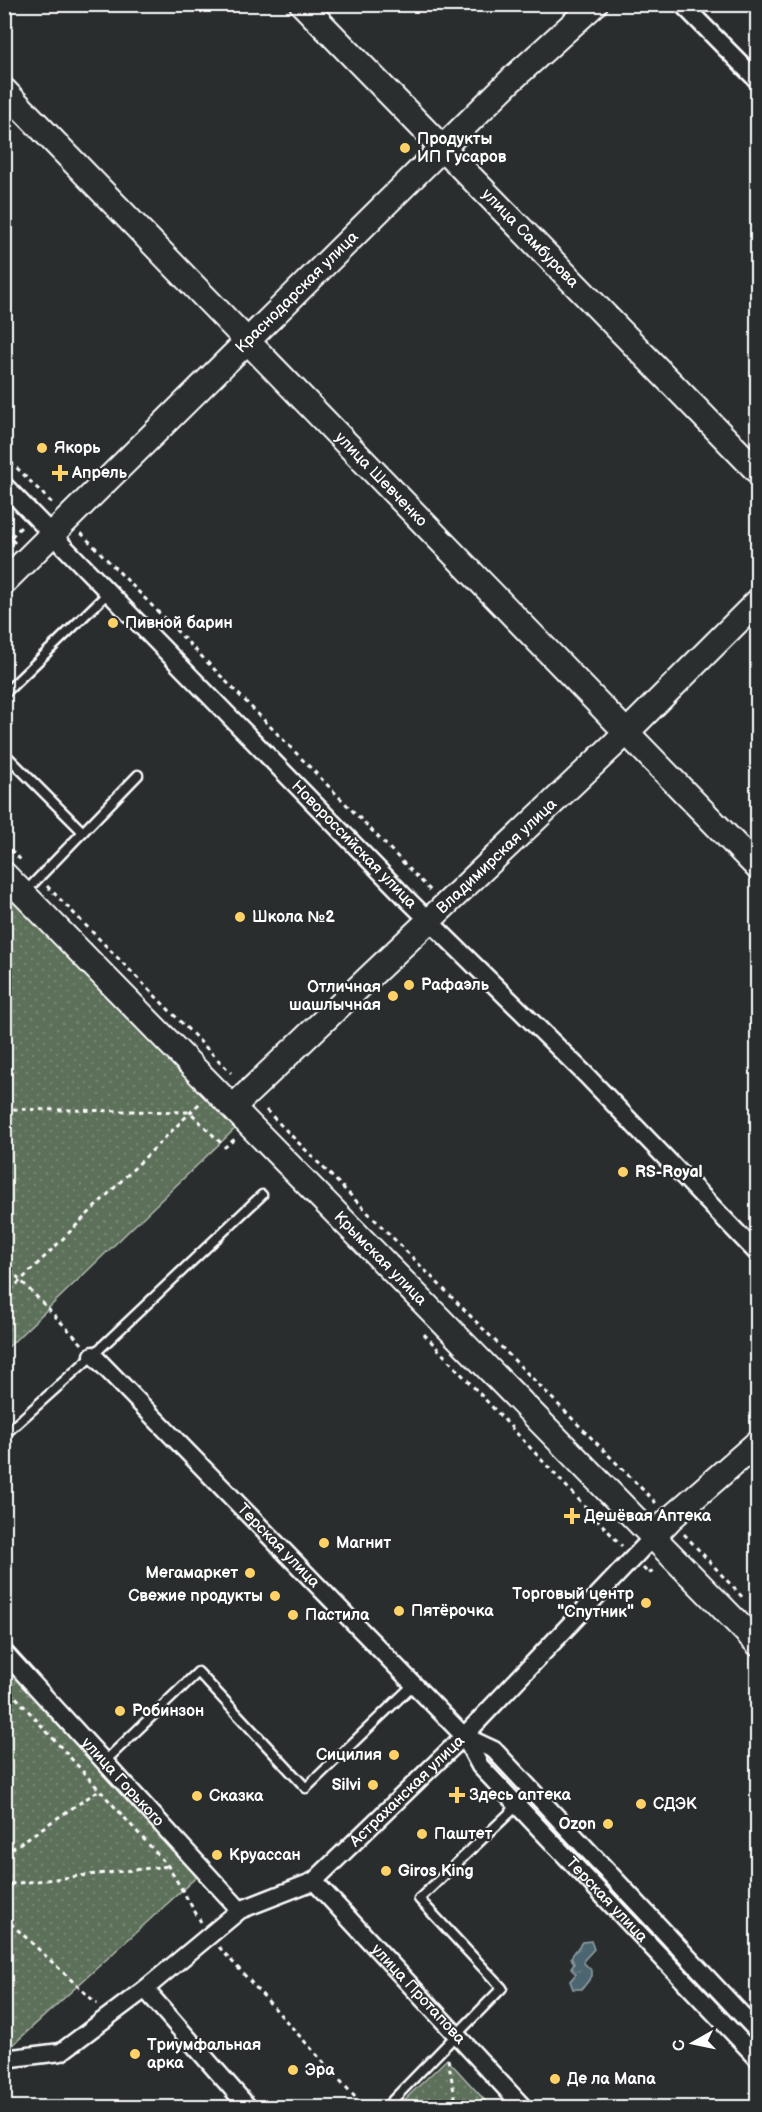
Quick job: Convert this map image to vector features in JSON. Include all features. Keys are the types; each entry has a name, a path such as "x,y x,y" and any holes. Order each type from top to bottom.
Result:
{"street":[{"name":"улица Самбурова","path":"303,4 758,472"},
{"name":"Краснодарская улица","path":"4,582 248,343 442,148 595,4"},
{"path":"682,4 758,81"},
{"name":"улица Шевченко","path":"4,90 758,868"},
{"name":"Новороссийская улица","path":"4,485 61,528 108,593 436,912 586,1075 758,1254"},
{"name":"Владимирская улица","path":"241,1100 627,732 758,601"},
{"name":"Крымская улица","path":"4,874 31,886 215,1089 241,1100 250,1125 758,1644"},
{"name":"Терская улица","path":"93,1356 464,1736 480,1766 758,2059"},
{"name":"Астраханская улица","path":"4,2059 61,2052 145,1989 240,1910 314,1881 464,1736 671,1518 758,1442"},
{"name":"улица Горького","path":"4,1652 240,1910"},
{"name":"Терская улица","path":"464,1736 494,1750 758,2032"},
{"name":"улица Протапова","path":"314,1881 361,1931 451,2040 524,2108"},
{"path":"145,1989 249,2108"}],"lane":[{"path":"4,694 108,593"},
{"path":"4,753 83,832"},
{"path":"31,886 138,775"},
{"path":"4,1436 93,1356 262,1195"},
{"path":"104,1762 198,1672 306,1788 414,1684"},
{"path":"385,2108 502,1988 419,1899 517,1806"}],"path":[{"path":"4,454 61,528 436,912"},
{"path":"4,531 10,538 4,544"},
{"path":"4,844 31,886 241,1100 671,1518 750,1605"},
{"path":"4,1297 215,1089"},
{"path":"4,1109 190,1112 225,1147 250,1125"},
{"path":"4,1263 93,1356"},
{"path":"4,1684 168,1866 208,1935 365,2108"},
{"path":"4,1854 99,1790"},
{"path":"4,1866 9,1875 10,1884 4,1900"},
{"path":"10,1884 168,1866"},
{"path":"4,1917 109,2016"},
{"path":"451,2040 457,2108"}],"green space":[{"path":"5,884 240,1124 5,1350"},
{"path":"5,1652 203,1871 5,2052"},
{"path":"447,2059 491,2107 397,2107"}],"water":[{"path":"591,1941 594,1949 584,1963 592,1971 592,1976 582,1989 573,1989 570,1981 576,1974 571,1969 574,1964 571,1957 582,1942"}],"place":[{"name":"Продукты ИП Гусаров","path":"405,148"},
{"name":"Якорь","path":"42,448"},
{"name":"Апрель","path":"60,473"},
{"name":"Пивной барин","path":"113,623"},
{"name":"Школа №2","path":"240,917"},
{"name":"Рафаэль","path":"409,985"},
{"name":"Отличная шашлычная","path":"393,996"},
{"name":"RS-Royal","path":"623,1172"},
{"name":"Дешёвая Аптека","path":"572,1516"},
{"name":"Магнит","path":"324,1543"},
{"name":"Мегамаркет","path":"250,1573"},
{"name":"Свежие продукты","path":"275,1596"},
{"name":"Торговый центр \"Спутник\"","path":"646,1603"},
{"name":"Пятёрочка","path":"399,1611"},
{"name":"Пастила","path":"293,1615"},
{"name":"Робинзон","path":"120,1711"},
{"name":"Сицилия","path":"394,1755"},
{"name":"Silvi","path":"373,1785"},
{"name":"Здесь аптека","path":"457,1795"},
{"name":"Сказка","path":"197,1796"},
{"name":"СДЭК","path":"641,1804"},
{"name":"Ozon","path":"608,1824"},
{"name":"Паштет","path":"422,1834"},
{"name":"Круассан","path":"217,1855"},
{"name":"Giros King","path":"386,1871"},
{"name":"Триумфальная арка","path":"135,2054"},
{"name":"Эра","path":"293,2070"},
{"name":"Де ла Мапа","path":"555,2079"}]}
